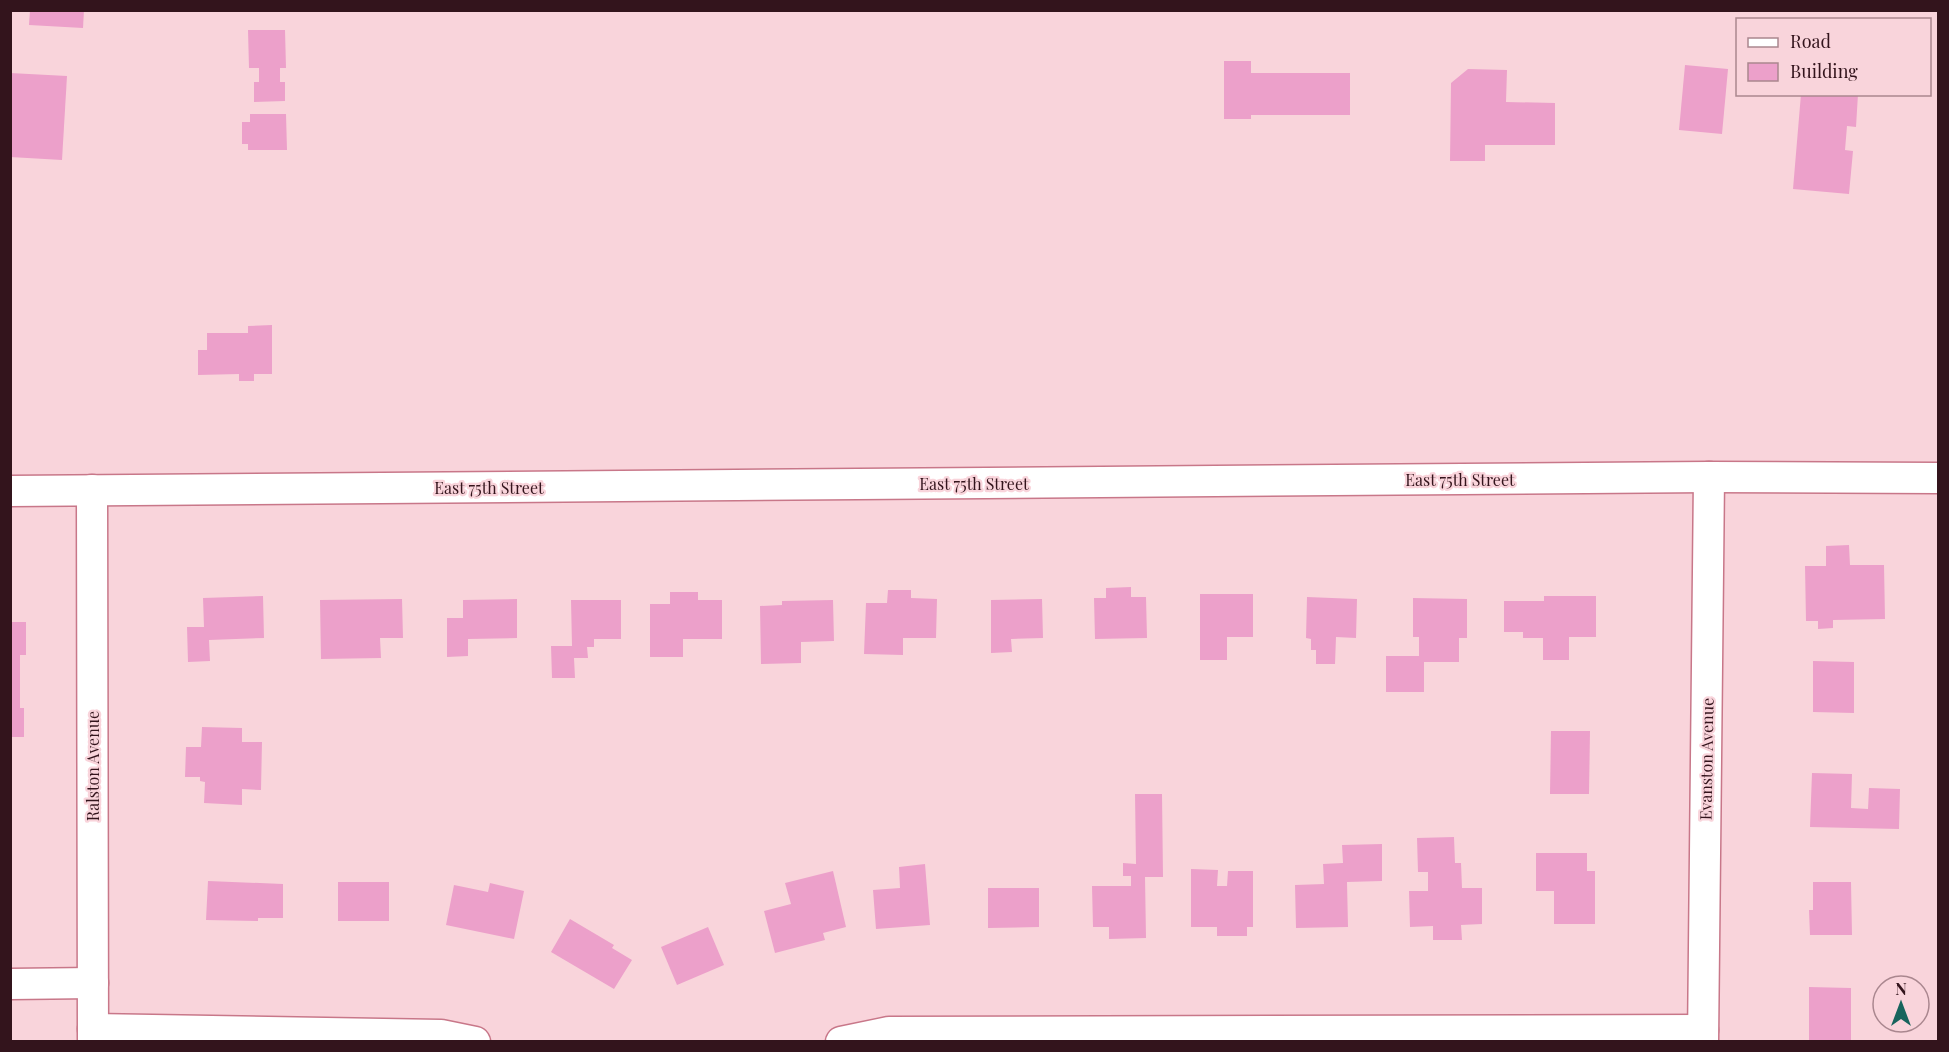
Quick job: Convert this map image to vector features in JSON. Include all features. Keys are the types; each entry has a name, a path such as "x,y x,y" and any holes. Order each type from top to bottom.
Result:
{"street":[{"name":"Evanston Avenue","path":"1703,1036 1709,477"},
{"name":"East 75th Street","path":"10,491 1938,477"},
{"name":"Ralston Avenue","path":"92,490 93,1035"},
{"path":"10,984 93,983"},
{"path":"841,1041 889,1032 1703,1036"},
{"path":"93,1035 441,1035 475,1041"}],"building":[{"path":"30,10 84,10 83,28 29,25"},
{"path":"248,30 285,30 286,68 280,68 280,82 285,82 285,101 254,102 254,82 259,82 259,68 249,68"},
{"path":"1224,61 1251,61 1251,73 1350,73 1350,115 1251,115 1251,119 1224,119"},
{"path":"1685,65 1728,69 1722,134 1679,130"},
{"path":"1468,69 1507,70 1506,102 1555,103 1555,145 1485,145 1485,161 1450,161 1451,83"},
{"path":"10,73 67,76 62,160 10,157"},
{"path":"1801,96 1858,96 1856,127 1847,126 1845,150 1853,151 1849,194 1793,189"},
{"path":"250,114 286,114 287,150 248,150 248,144 242,144 242,122 250,122"},
{"path":"272,325 272,374 254,374 254,381 239,381 239,374 198,375 198,350 207,350 207,333 248,333 248,326"},
{"path":"1849,545 1850,565 1884,565 1885,619 1833,620 1833,628 1818,629 1818,621 1806,621 1805,566 1826,566 1826,546"},
{"path":"1131,587 1131,597 1146,597 1147,638 1095,639 1094,598 1106,598 1106,588"},
{"path":"888,590 911,590 911,598 937,599 936,638 903,638 903,655 864,654 866,603 887,603"},
{"path":"670,592 698,592 698,600 722,600 722,639 683,639 683,657 650,657 650,604 670,604"},
{"path":"1200,594 1253,594 1253,637 1227,637 1227,660 1200,660"},
{"path":"263,596 264,638 209,640 210,661 188,662 187,627 204,627 203,598"},
{"path":"1544,596 1596,596 1596,637 1569,637 1569,660 1543,660 1543,638 1523,638 1523,632 1504,632 1504,601 1544,601"},
{"path":"1307,597 1357,599 1356,638 1336,637 1335,664 1316,664 1316,650 1311,650 1311,639 1306,638"},
{"path":"1413,598 1467,599 1467,638 1459,638 1459,662 1424,662 1424,692 1386,692 1386,656 1419,656 1419,637 1413,637"},
{"path":"402,599 403,638 380,638 381,658 321,659 320,600"},
{"path":"517,599 517,638 468,639 468,656 447,657 447,618 463,618 463,600"},
{"path":"1042,599 1043,638 1011,639 1012,652 991,653 991,600"},
{"path":"571,600 621,600 621,639 594,639 594,647 587,647 588,658 574,658 575,678 552,678 551,646 572,646"},
{"path":"833,600 834,641 801,642 801,663 761,664 760,606 782,605 782,601"},
{"path":"10,622 26,622 26,655 20,655 20,708 24,708 24,737 10,737"},
{"path":"1813,661 1854,662 1854,713 1813,712"},
{"path":"202,727 242,728 242,742 262,742 261,790 242,789 242,805 204,803 205,782 200,781 200,777 185,777 186,747 201,747"},
{"path":"1551,731 1590,731 1589,794 1550,794"},
{"path":"1812,773 1852,774 1851,808 1868,809 1869,788 1900,789 1899,829 1810,827"},
{"path":"1135,794 1162,794 1163,877 1145,877 1146,938 1109,939 1109,927 1093,927 1092,886 1131,886 1131,876 1123,876 1123,863 1136,864"},
{"path":"1454,837 1455,863 1461,863 1462,888 1482,888 1482,924 1461,925 1462,940 1433,940 1433,926 1410,927 1409,891 1428,891 1428,872 1418,872 1417,838"},
{"path":"1382,844 1382,881 1347,882 1348,927 1296,928 1295,885 1324,884 1323,864 1343,863 1342,845"},
{"path":"1536,853 1587,853 1587,871 1595,871 1595,924 1554,924 1554,891 1536,891"},
{"path":"925,864 930,925 876,929 873,890 900,888 899,867"},
{"path":"1191,869 1218,870 1217,886 1227,886 1228,871 1253,871 1253,927 1247,927 1247,936 1217,936 1217,927 1191,927"},
{"path":"833,871 846,927 823,933 825,940 775,953 764,911 791,904 785,883"},
{"path":"208,881 283,884 283,918 258,918 258,921 206,920"},
{"path":"338,882 389,882 389,921 338,921"},
{"path":"1813,882 1851,882 1852,935 1810,935 1809,910 1813,910"},
{"path":"490,883 524,891 514,939 446,925 454,885 488,892"},
{"path":"988,888 1039,888 1039,927 988,928"},
{"path":"570,919 614,945 612,948 632,960 614,989 551,952"},
{"path":"708,927 724,965 677,985 661,947"},
{"path":"1809,987 1851,988 1851,1042 1809,1042"}]}
